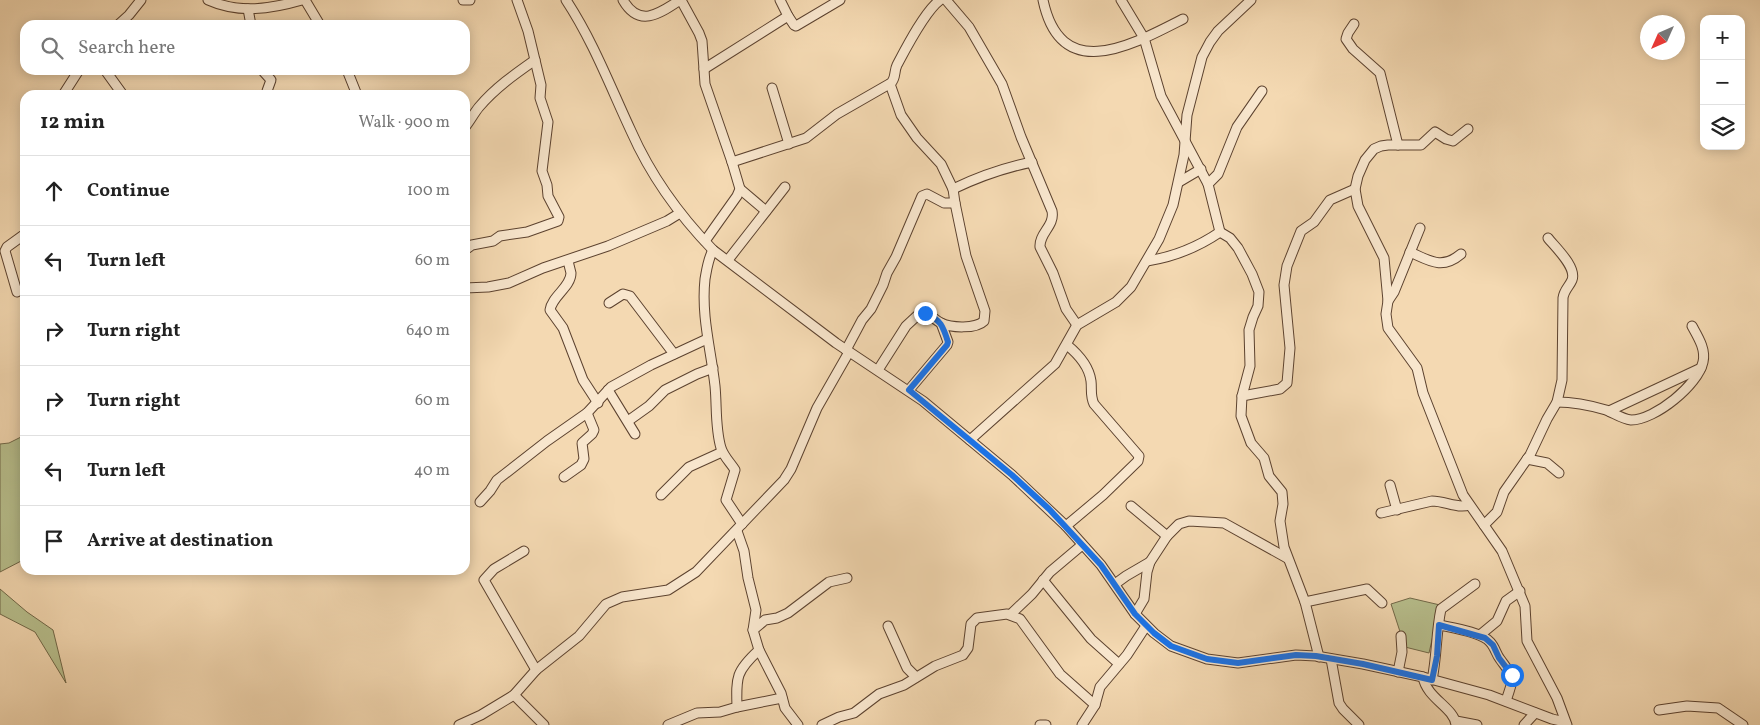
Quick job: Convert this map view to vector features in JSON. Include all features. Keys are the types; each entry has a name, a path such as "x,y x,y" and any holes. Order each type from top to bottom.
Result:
{"street":[{"path":"124,20 141,0"},
{"path":"208,0 230,8 248,9 284,5 304,0 317,20"},
{"path":"463,0 470,0"},
{"path":"470,246 491,241 500,236 527,232 558,221 559,217 548,196 548,186 542,171 549,125 540,98 541,85 524,16 517,0"},
{"path":"566,0 593,46 640,150 680,213 713,250 847,351 909,390 1019,482 1066,526 1101,565 1135,614 1146,626 1171,646 1207,659 1243,663 1296,655 1320,657 1398,672 1428,678 1489,695 1566,724"},
{"path":"623,0 634,14 649,16 664,10 680,0 702,41 709,97 740,189 738,196 705,241"},
{"path":"780,0 788,16 796,26 840,0"},
{"path":"732,162 806,138 838,114 890,84 895,78 897,66 925,17 940,0"},
{"path":"946,0 969,27 1002,84 1021,137 1048,198 1053,215 1052,222 1039,242 1066,308 1077,325"},
{"path":"1043,0 1048,18 1060,38 1078,50 1091,52 1137,42 1183,19"},
{"path":"1122,0 1144,38 1161,96 1208,184 1220,232 1230,238 1243,255 1259,292 1258,306 1249,330 1250,366 1242,396 1241,416 1251,443 1264,458 1269,476 1282,492 1283,504 1280,521 1287,558 1305,602 1320,657"},
{"path":"970,440 1055,364 1077,325 1116,302 1128,290 1146,262 1173,205 1179,182 1188,108 1202,57 1218,31 1252,0"},
{"path":"248,9 250,20"},
{"path":"704,69 788,16"},
{"path":"1354,24 1346,39 1353,49 1380,73 1398,145"},
{"path":"470,120 478,108 498,89 535,60"},
{"path":"66,90 76,75"},
{"path":"109,75 119,90"},
{"path":"266,75 271,80 267,90"},
{"path":"349,75 355,90"},
{"path":"890,84 901,115 917,138 941,164 953,189 966,256 983,302 985,317 982,324 975,327 955,327 941,323"},
{"path":"772,88 789,144"},
{"path":"1208,184 1218,174 1237,127 1262,91"},
{"path":"1468,129 1453,141 1435,132 1421,145 1381,146 1369,154 1358,176 1355,188 1358,206 1384,258 1388,301 1386,314 1388,328 1417,368 1423,393 1458,483 1469,505 1502,551 1525,606 1527,641 1560,704 1566,724"},
{"path":"953,189 979,176 999,169 1032,162"},
{"path":"1179,182 1201,169"},
{"path":"728,260 785,187"},
{"path":"1242,396 1280,389 1287,383 1290,348 1284,285 1287,266 1301,231 1314,222 1330,200 1355,188"},
{"path":"740,189 766,211"},
{"path":"459,725 481,715 514,695 536,670 579,636 606,604 616,599 668,590 700,570 775,490 791,470 817,408 862,320 871,309 896,258 922,196 927,194 944,203 955,204"},
{"path":"470,288 503,284 543,268 568,261 667,221 680,213"},
{"path":"1388,301 1394,292 1420,228"},
{"path":"1146,262 1180,253 1199,245 1220,232"},
{"path":"17,292 5,251 7,247 20,238"},
{"path":"1484,524 1497,512 1504,492 1527,459 1557,402 1562,380 1563,298 1573,274 1563,256 1548,238"},
{"path":"713,250 708,261 703,298 707,339 713,368 719,440 722,452 735,470 726,500 739,527 756,612 753,630 759,650 786,708 798,725"},
{"path":"1410,252 1439,263 1452,261 1461,254"},
{"path":"568,261 571,276 552,303 550,310 563,328 584,380 598,403"},
{"path":"609,303 623,294 630,296 674,354"},
{"path":"878,370 906,326 917,314 925,313 936,318 941,323 948,342 947,345 909,390"},
{"path":"1557,402 1583,403 1609,411 1629,420 1656,411 1686,390 1701,368 1704,352 1692,326"},
{"path":"480,502 497,480 587,413 608,390 638,371 707,339"},
{"path":"1066,526 1103,495 1139,459 1137,452 1094,404 1091,397 1091,380 1088,371 1078,355 1067,345"},
{"path":"628,421 649,406 665,390 713,368"},
{"path":"1609,411 1701,368"},
{"path":"608,390 635,434"},
{"path":"564,477 580,465 584,459 582,443 594,430 587,413"},
{"path":"661,495 689,467 722,452"},
{"path":"1527,459 1547,463 1559,473"},
{"path":"1390,485 1397,510"},
{"path":"1380,513 1432,501 1441,501 1461,507 1469,505"},
{"path":"1131,506 1167,536"},
{"path":"1135,614 1144,599 1150,562 1176,525 1186,522 1221,522 1236,528 1287,558"},
{"path":"1011,614 1050,572 1082,545"},
{"path":"524,551 494,569 484,580 536,670"},
{"path":"1115,584 1150,562"},
{"path":"753,630 765,620 777,618 788,613 829,582 848,578"},
{"path":"1043,580 1091,639 1119,664"},
{"path":"1476,584 1441,610 1437,656 1426,688 1456,723 1477,725"},
{"path":"1305,602 1367,589 1382,603"},
{"path":"1480,635 1497,621 1507,600 1520,592"},
{"path":"756,612 765,620"},
{"path":"822,725 839,717 854,713 866,706 877,696 904,685 935,666 966,653 970,627 974,620 986,615 1011,614 1020,619 1060,674 1095,705"},
{"path":"1439,625 1480,635 1493,645 1499,658 1512,675 1506,701"},
{"path":"888,626 907,668 916,677"},
{"path":"1082,725 1095,705 1100,687 1146,626"},
{"path":"1398,672 1402,652 1401,636"},
{"path":"736,707 738,674 759,650"},
{"path":"1332,659 1339,703 1359,725"},
{"path":"514,695 544,725"},
{"path":"668,725 697,713 720,712 782,698"},
{"path":"1659,710 1687,706 1712,707 1727,713 1743,725"},
{"path":"1524,725 1535,713"},
{"path":"1040,725 1046,725"}],"green space":[{"path":"20,438 20,562 0,572 0,444 9,443"},
{"path":"0,589 27,612 53,630 66,683 35,632 0,614"},
{"path":"1410,598 1440,605 1429,653 1405,647 1391,604"}],"route":[{"path":"925,313 936,318 941,323 948,342 909,390 1012,475 1049,509 1101,565 1135,614 1154,633 1171,646 1207,659 1238,663 1296,655 1316,656 1363,664 1432,680 1437,656 1439,625 1480,635 1485,638 1493,645 1499,658 1508,667 1512,675"}]}
